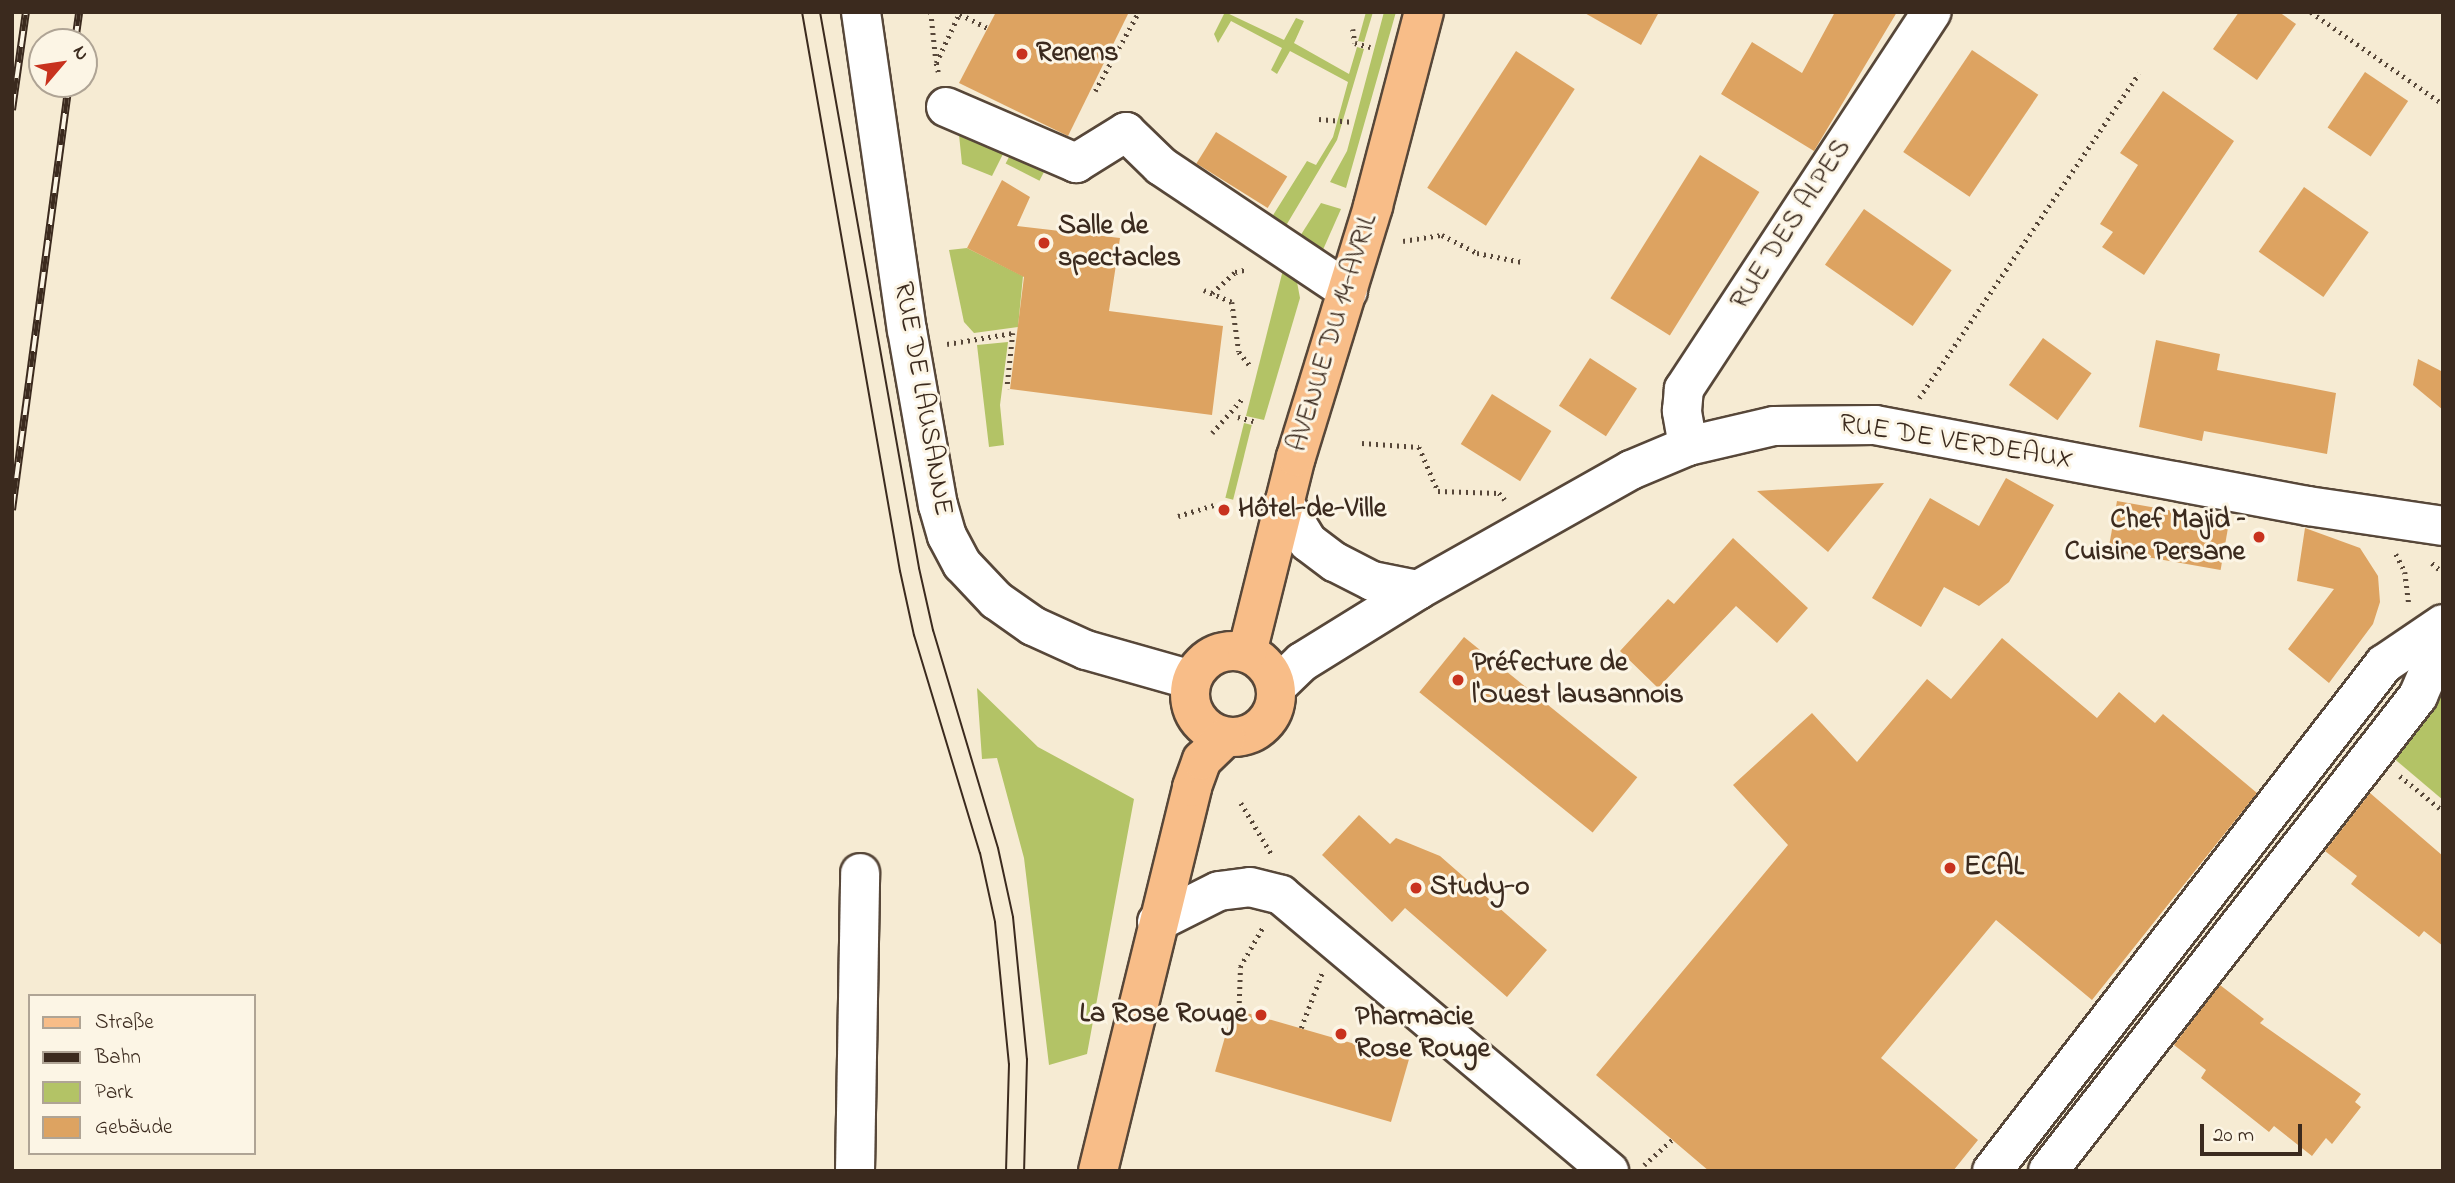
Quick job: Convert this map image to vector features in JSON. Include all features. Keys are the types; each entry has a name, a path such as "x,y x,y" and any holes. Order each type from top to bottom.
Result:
{"main road":[{"name":"AVENUE DU 14-AVRIL","path":"1247,653 1284,503 1348,291 1424,12"},
{"path":"1220,653 1247,653 1265,666 1276,687 1267,721 1249,734 1226,737 1203,726 1196,716 1190,692 1192,680 1198,668 1220,653"},
{"path":"1098,1171 1157,922 1202,760 1226,737"}],"street":[{"name":"RUE DE LAUSANNE","path":"861,12 933,479 947,536 962,564 996,600 1061,641 1192,680"},
{"name":"RUE DES ALPES","path":"1688,446 1682,420 1684,389 1932,12"},
{"path":"946,107 1076,163 1126,132 1161,166 1348,291"},
{"name":"RUE DE VERDEAUX","path":"1276,687 1301,662 1418,590 1631,470 1688,446 1774,426 1875,425 2443,526"},
{"path":"1284,503 1308,542 1335,562 1372,581 1418,590"},
{"path":"1992,1171 2384,664 2443,624"},
{"path":"2048,1171 2219,949 2380,765 2418,696 2443,638"},
{"path":"2332,731 2380,765"},
{"path":"855,1171 860,873"},
{"path":"1157,922 1219,891 1250,887 1281,895 1481,1060 1626,1168"},
{"path":"2184,920 2219,949"}],"path":[{"path":"931,12 936,63 946,107"},
{"path":"2311,12 2443,104"},
{"path":"936,63 960,13 988,28"},
{"path":"1095,91 1136,15"},
{"path":"1353,29 1355,43 1370,47"},
{"name":"RUE DE VERDEAUX","path":"1914,404 2139,73"},
{"path":"1320,120 1350,122"},
{"path":"1403,241 1442,235 1477,253 1522,262"},
{"path":"1212,293 1235,272"},
{"path":"1204,290 1232,302 1239,352 1251,367"},
{"path":"939,345 1013,333 1007,389"},
{"path":"1212,433 1243,398"},
{"path":"1238,417 1253,421"},
{"path":"1362,443 1419,447 1438,491 1499,493 1512,508"},
{"path":"1178,516 1214,505"},
{"path":"2362,513 2394,550 2405,572 2409,599 2399,654"},
{"path":"2432,562 2441,571"},
{"path":"2380,765 2443,811"},
{"path":"1239,1003 1236,984 1240,967 1266,921"},
{"path":"1301,1028 1334,939"},
{"path":"1626,1168 1672,1140"}],"green space":[{"path":"1225,12 1284,40 1296,18 1304,21 1294,43 1349,74 1357,47 1364,49 1337,140 1284,229 1270,220 1307,161 1316,165 1333,137 1348,82 1290,51 1277,74 1271,70 1282,48 1231,21 1218,43 1214,34"},
{"path":"1366,12 1373,12 1364,42 1358,41"},
{"path":"1384,12 1396,12 1346,188 1330,182 1347,151"},
{"path":"958,125 1006,148 992,176 962,164"},
{"path":"1012,151 1046,168 1040,181 1006,163"},
{"path":"1321,203 1341,209 1322,252 1297,241"},
{"path":"967,248 1023,276 1018,327 974,333 964,322 949,250"},
{"path":"1286,258 1294,266 1300,298 1264,420 1246,416"},
{"path":"1008,342 1000,405 1004,445 989,447 977,345"},
{"path":"1244,423 1252,425 1233,500 1225,498"},
{"path":"977,688 1038,747 1134,799 1087,1054 1049,1065 1024,858 997,758 982,759"},
{"path":"2443,690 2443,800 2391,756"}],"building":[{"path":"996,12 1129,12 1068,136 959,83"},
{"path":"1583,12 1659,12 1641,45"},
{"path":"1835,12 1897,12 1814,151 1721,94 1752,42 1802,73"},
{"path":"2239,12 2279,12 2296,24 2257,80 2213,49"},
{"path":"1972,50 2038,95 1970,197 1903,152"},
{"path":"1516,51 1575,89 1486,226 1427,188"},
{"path":"2365,72 2408,101 2371,157 2328,128"},
{"path":"2163,91 2234,141 2144,275 2102,247 2113,232 2100,224 2138,165 2120,153"},
{"path":"1216,132 1287,177 1268,208 1196,163"},
{"path":"1700,155 1759,192 1670,335 1610,298"},
{"path":"1002,180 1030,197 1017,226 1120,238 1109,311 1223,326 1212,415 1010,389 1024,277 967,248"},
{"path":"2304,187 2369,232 2323,297 2259,252"},
{"path":"1864,209 1952,270 1913,326 1825,265"},
{"path":"2043,338 2092,373 2057,420 2009,385"},
{"path":"2156,340 2220,354 2217,370 2336,393 2327,454 2204,431 2202,441 2139,427"},
{"path":"1590,358 1637,388 1606,436 1559,406"},
{"path":"2418,359 2443,372 2443,410 2413,385"},
{"path":"1492,394 1551,431 1520,481 1461,444"},
{"path":"2006,478 2054,505 2009,582 1979,606 1944,587 1921,627 1872,598 1930,498 1979,526"},
{"path":"1884,483 1828,552 1757,491"},
{"path":"2117,501 2229,521 2221,570 2108,550"},
{"path":"2305,528 2360,548 2378,576 2380,602 2373,624 2329,683 2288,649 2334,589 2297,581"},
{"path":"1733,538 1808,608 1777,643 1736,606 1658,688 1620,651 1668,599 1674,604"},
{"path":"1464,637 1637,777 1593,833 1419,692"},
{"name":"ECAL","path":"2002,638 2097,718 2119,692 2155,723 2163,714 2257,793 2092,1000 1996,920 1881,1058 1978,1140 1953,1171 1709,1171 1596,1075 1788,845 1733,785 1812,713 1857,762 1927,679 1951,699"},
{"path":"2370,793 2443,856 2443,946 2424,931 2419,937 2351,884 2357,876 2325,851"},
{"name":"Study-o","path":"1359,815 1390,844 1396,838 1440,856 1547,950 1507,997 1405,908 1392,922 1322,855"},
{"path":"2220,985 2264,1019 2260,1023 2361,1094 2355,1102 2361,1107 2332,1144 2326,1138 2312,1156 2274,1126 2269,1132 2201,1078 2206,1070 2174,1045"},
{"path":"1233,1009 1409,1059 1391,1122 1215,1071"}],"tram line":[{"path":"802,12 900,571 914,635 980,853 995,922 1009,1064 1006,1171"},
{"path":"820,12 919,568 933,630 998,848 1013,917 1027,1059 1024,1171"}],"railway":[{"path":"12,110 26,12"},
{"path":"77,28 79,12"},
{"path":"12,510 67,98"}],"place":[{"name":"Renens","path":"1022,54"},
{"name":"Salle de spectacles","path":"1044,243"},
{"name":"Hôtel-de-Ville","path":"1224,510"},
{"name":"Chef Majid – Cuisine Persane","path":"2259,537"},
{"name":"Préfecture de l'Ouest lausannois","path":"1458,680"},
{"name":"ECAL","path":"1950,868"},
{"name":"Study-o","path":"1416,888"},
{"name":"La Rose Rouge","path":"1261,1015"},
{"name":"Pharmacie Rose Rouge","path":"1341,1034"}]}
